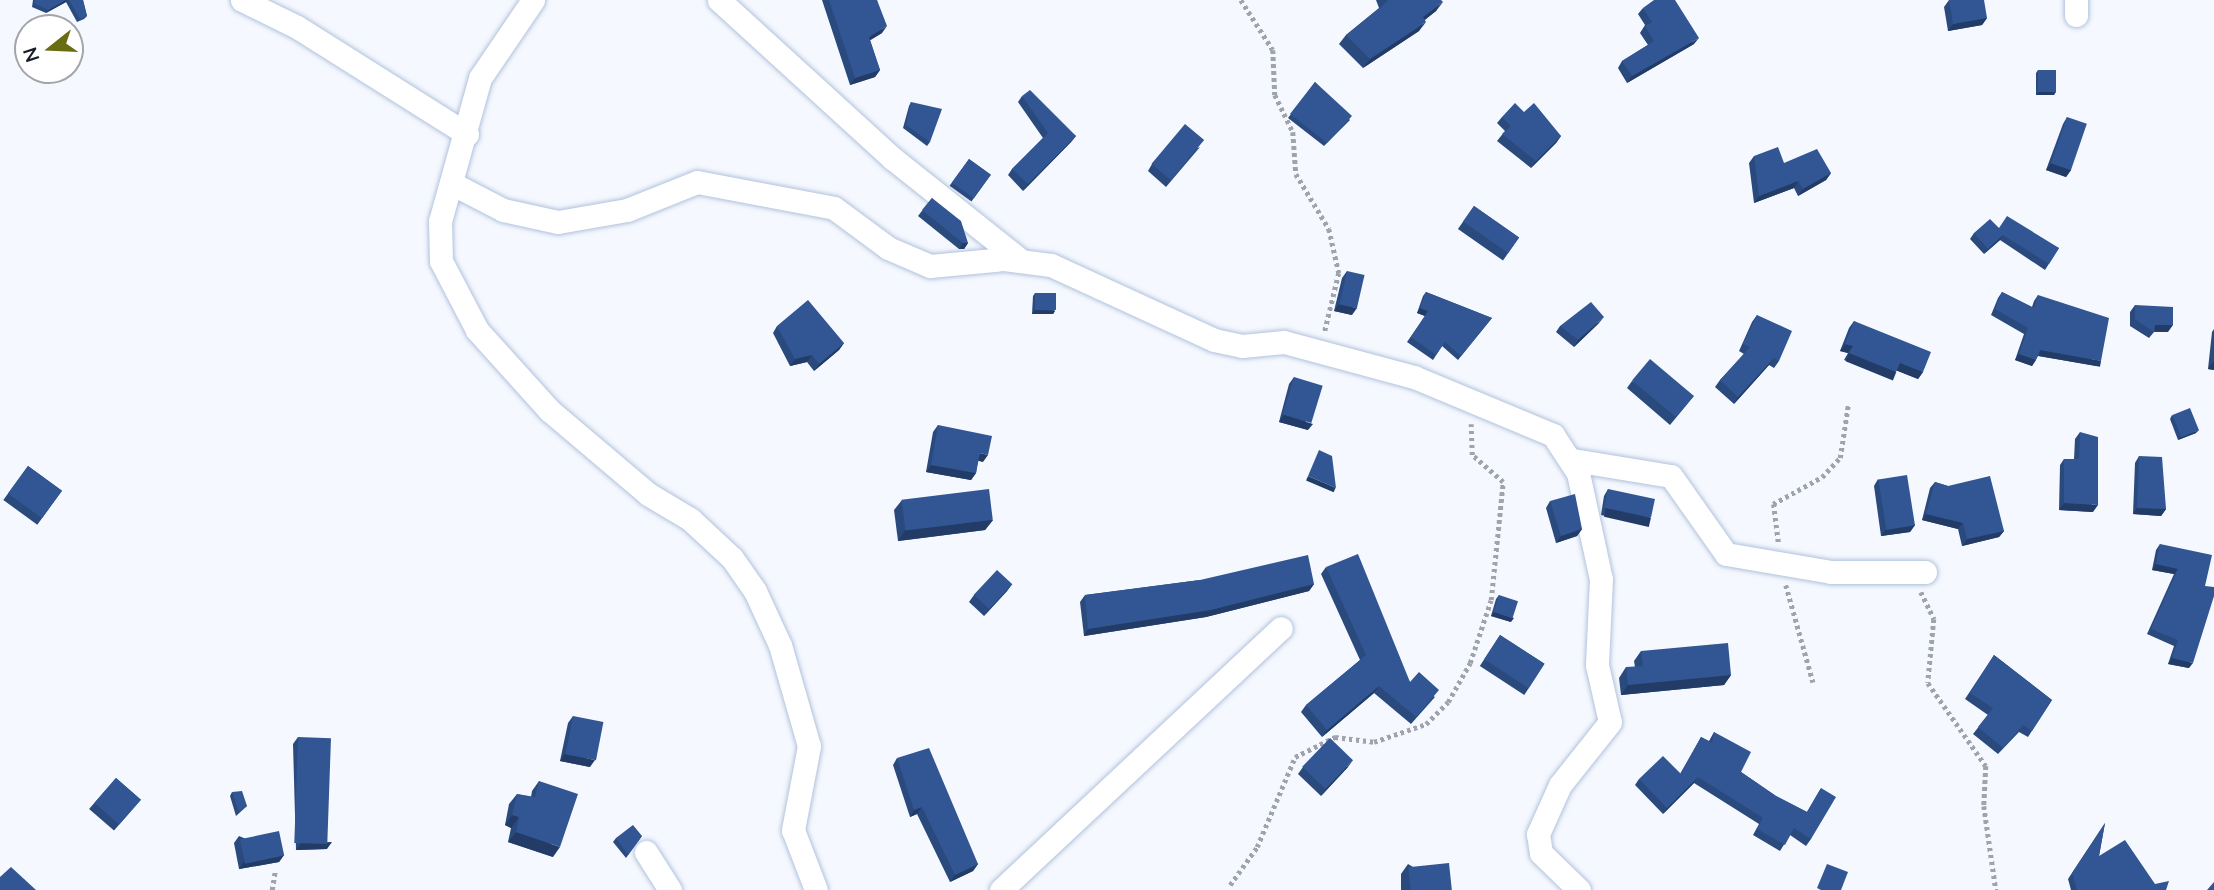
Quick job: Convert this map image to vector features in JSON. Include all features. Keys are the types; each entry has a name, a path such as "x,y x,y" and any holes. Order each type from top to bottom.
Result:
{"street":[{"path":"242,0 298,27 467,134"},
{"path":"533,0 480,78 467,134 440,221 440,261 477,330 549,411 648,494 690,519 732,558 755,591 780,645 809,746 793,830 816,890"},
{"path":"719,0 892,158 1021,261"},
{"path":"451,183 503,210 558,222 606,216 712,182 751,195 834,208 888,248 930,265 1021,261 1051,265 1214,340 1242,346 1283,342 1414,377 1553,435 1573,460 1601,579 1597,665 1610,722 1560,785 1538,834 1541,853 1580,890"},
{"path":"1573,460 1671,476 1726,554 1831,572 1919,572"},
{"path":"1001,890 1281,628"},
{"path":"646,852 670,890"}],"path":[{"path":"1241,0 1272,50 1275,95 1293,132 1296,174 1329,229 1339,273 1322,354"},
{"path":"1230,885 1257,847 1295,757 1335,737 1374,742 1426,724 1448,702 1469,663 1491,600 1503,482 1472,455 1470,402"},
{"path":"1813,682 1780,563 1773,503 1822,477 1840,458 1848,406"},
{"path":"1919,572 1934,619 1928,683 1986,766 1984,806 1996,890"},
{"path":"272,890 275,870"}],"building":[{"path":"35,0 66,0 48,10 34,3"},
{"path":"69,0 83,0 87,16 77,14"},
{"path":"829,0 877,0 887,26 869,37 880,70 855,78"},
{"path":"1387,0 1443,2 1423,17 1426,22 1370,59 1346,35"},
{"path":"1654,0 1675,0 1699,38 1632,76 1622,61 1654,41 1645,26 1652,22 1643,8"},
{"path":"1949,0 1984,0 1987,18 1953,24"},
{"path":"2038,70 2056,70 2056,92 2038,92"},
{"path":"1315,82 1352,116 1327,143 1290,114"},
{"path":"1030,90 1076,136 1028,184 1012,169 1048,133 1022,96"},
{"path":"911,102 942,109 930,142 906,125"},
{"path":"1515,103 1524,112 1534,103 1561,136 1536,161 1502,134 1511,126 1502,117"},
{"path":"2067,117 2087,124 2071,170 2051,163"},
{"path":"1185,124 1204,140 1171,180 1152,164"},
{"path":"1778,147 1784,163 1817,149 1831,173 1803,189 1798,181 1759,196 1754,156"},
{"path":"969,159 991,175 974,198 952,182"},
{"path":"932,198 961,221 968,243 963,243 922,210"},
{"path":"1474,206 1519,238 1508,253 1463,222"},
{"path":"2007,216 2059,248 2049,264 2003,235 1988,249 1974,233 1990,219 1999,228"},
{"path":"1347,271 1365,275 1357,308 1339,304"},
{"path":"1426,292 1492,318 1461,356 1445,342 1436,355 1411,337 1428,311 1420,308"},
{"path":"2002,292 2034,308 2038,295 2109,318 2101,361 2040,350 2036,360 2019,354 2028,328 1995,309"},
{"path":"1035,293 1056,293 1056,310 1035,310"},
{"path":"808,300 844,343 819,364 812,355 795,359 777,326"},
{"path":"1591,302 1604,317 1578,340 1560,326"},
{"path":"2135,305 2173,307 2173,325 2155,325 2154,332 2135,319"},
{"path":"1757,315 1792,331 1779,361 1774,358 1738,397 1720,380 1750,347 1743,344"},
{"path":"1854,321 1931,352 1923,372 1900,363 1896,372 1849,353 1853,346 1845,344"},
{"path":"1650,359 1694,396 1676,417 1632,380"},
{"path":"1294,377 1323,386 1311,423 1283,414"},
{"path":"2190,408 2199,430 2181,437 2172,415"},
{"path":"938,425 992,436 988,455 980,453 976,473 931,465"},
{"path":"2080,432 2098,437 2098,505 2064,503 2064,459 2079,459"},
{"path":"1319,450 1332,456 1336,488 1308,476"},
{"path":"2139,456 2162,457 2166,509 2137,508"},
{"path":"28,466 62,491 42,518 8,494"},
{"path":"1907,475 1915,525 1886,530 1878,480"},
{"path":"1990,476 2004,531 1967,539 1963,523 1926,514 1935,482 1948,486"},
{"path":"989,489 993,520 905,530 902,500"},
{"path":"1608,489 1655,499 1651,518 1604,508"},
{"path":"1575,494 1582,529 1561,536 1550,501"},
{"path":"2160,544 2212,555 2205,586 2214,587 2214,596 2193,663 2172,658 2178,640 2151,629 2178,569 2156,564"},
{"path":"1358,554 1410,682 1419,672 1439,690 1416,717 1379,686 1327,730 1306,705 1366,655 1326,567"},
{"path":"1308,555 1314,584 1211,610 1088,629 1085,595 1200,580"},
{"path":"997,570 1012,584 989,609 974,595"},
{"path":"1499,595 1518,601 1512,618 1493,612"},
{"path":"1500,635 1544,664 1529,688 1484,659"},
{"path":"1728,643 1731,675 1628,685 1626,667 1643,666 1641,651"},
{"path":"1994,655 2052,700 2032,731 2023,725 2003,748 1978,727 1993,708 1970,693"},
{"path":"573,716 603,722 596,760 566,754"},
{"path":"1714,732 1751,752 1741,772 1776,796 1807,812 1821,788 1836,797 1811,839 1794,828 1785,845 1757,829 1763,818 1698,777 1667,808 1639,779 1663,756 1681,774 1701,737 1712,743"},
{"path":"298,737 331,738 327,844 294,843"},
{"path":"1330,738 1353,760 1325,789 1302,767"},
{"path":"929,748 978,864 955,875 922,807 914,810 897,758"},
{"path":"116,778 141,800 119,825 94,803"},
{"path":"539,781 578,794 560,847 516,832 519,817 512,815 517,794 535,797"},
{"path":"242,791 247,806 239,812 232,792"},
{"path":"2105,823 2099,856 2125,840 2155,884 2169,881 2166,890 2077,890 2072,873"},
{"path":"633,825 642,836 628,855 616,838"},
{"path":"279,831 284,855 245,864 240,839"},
{"path":"1449,863 1452,890 1411,890 1408,867"},
{"path":"1827,864 1848,872 1841,890 1817,888"},
{"path":"11,867 36,890 0,890 0,877"}]}
